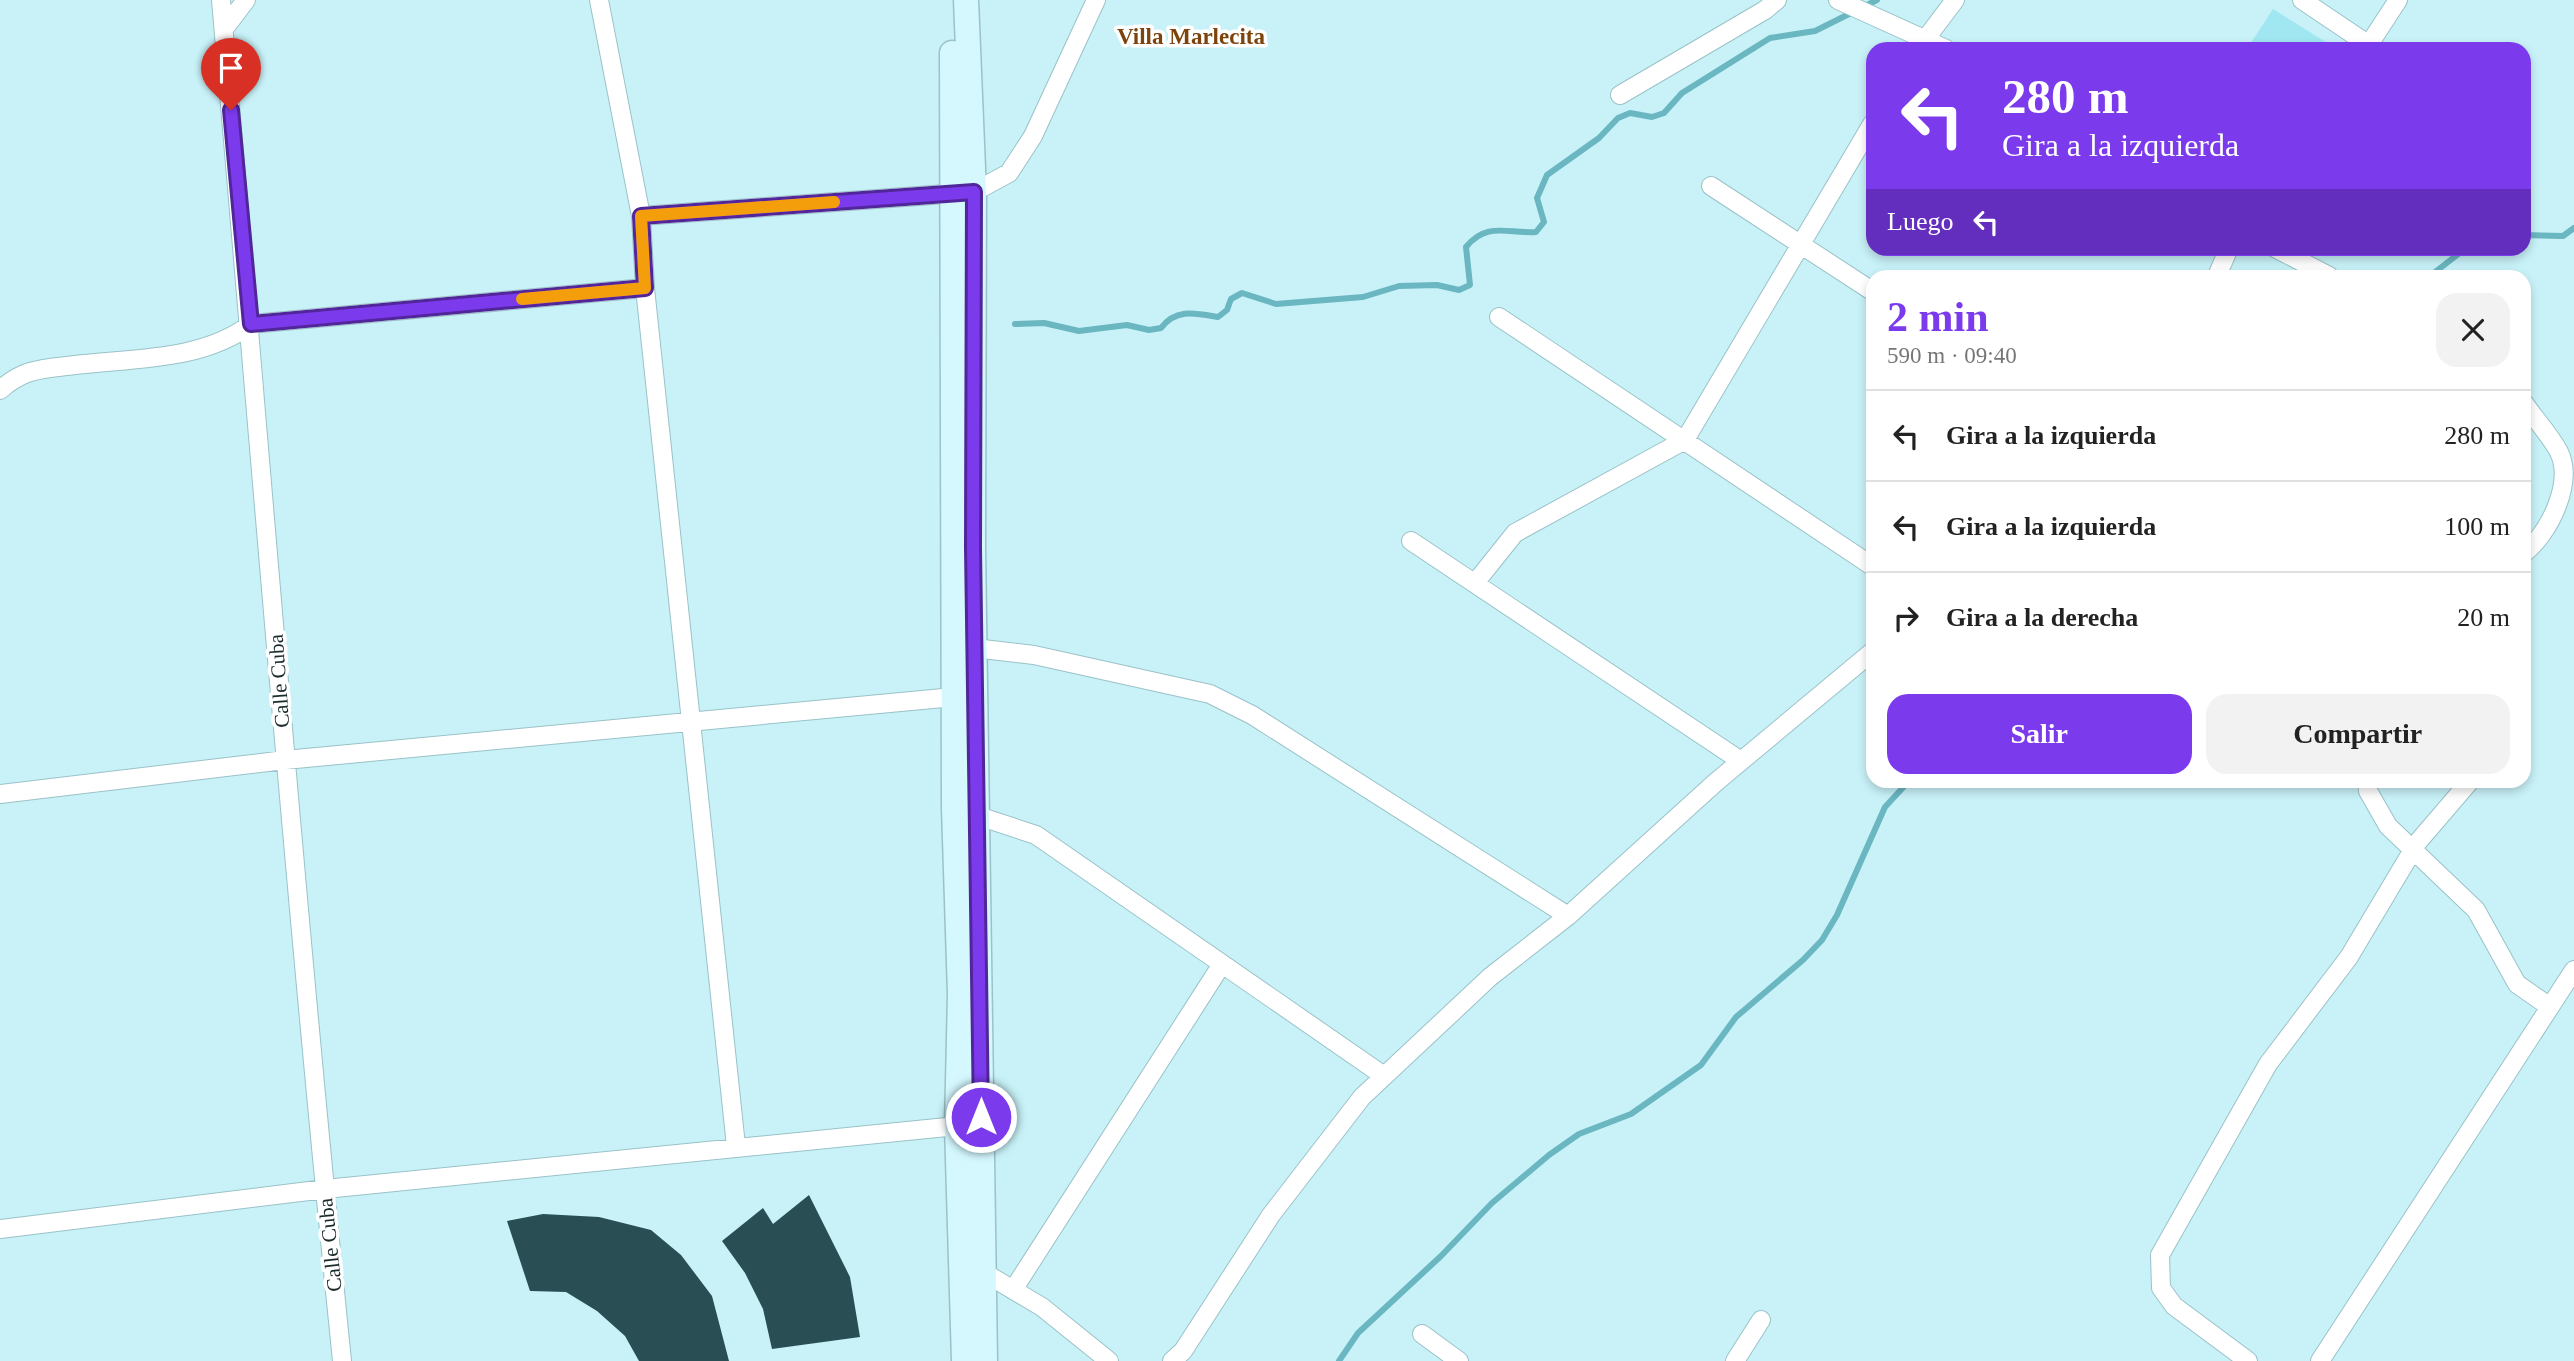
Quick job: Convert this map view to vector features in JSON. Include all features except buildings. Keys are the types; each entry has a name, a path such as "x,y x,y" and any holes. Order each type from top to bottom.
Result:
{"street":[{"name":"Calle Cuba","path":"221,0 251,324 285,760 342,1361"},
{"path":"224,29 246,0"},
{"path":"600,0 641,216 645,288 736,1146"},
{"path":"950,0 963,193 974,648 965,812 957,1126 964,1361"},
{"path":"966,0 954,697 965,812 985,1361"},
{"path":"641,216 963,193 1009,173 1033,136 1097,0"},
{"path":"1620,94 1765,10 1777,0"},
{"path":"1839,0 1915,42"},
{"path":"1922,42 1955,0"},
{"path":"2302,0 2360,42"},
{"path":"2370,42 2398,0"},
{"path":"1475,583 1515,533 1685,440 1866,134"},
{"path":"1711,186 1866,287"},
{"path":"2290,256 2317,270"},
{"path":"0,390 24,372 201,350 232,338 251,324 645,288"},
{"path":"1500,317 1866,562"},
{"path":"2531,413 2560,453 2565,479 2555,511 2531,548"},
{"path":"1411,541 1741,761"},
{"path":"974,648 1034,655 1210,694 1252,715 1568,916"},
{"path":"1172,1361 1183,1351 1271,1214 1323,1145 1384,1076 1490,977 1568,916 1741,761 1866,657"},
{"path":"0,794 285,760 954,697"},
{"path":"2368,788 2388,826 2476,910 2517,984 2550,1007"},
{"path":"2248,1361 2174,1306 2161,1288 2160,1255 2268,1064 2349,957 2413,850 2464,788"},
{"path":"965,812 1036,835 1384,1076"},
{"path":"1013,1290 1223,964"},
{"path":"2320,1361 2574,970"},
{"path":"0,1229 325,1189 957,1126"},
{"path":"982,1272 1042,1307 1110,1361"},
{"path":"1735,1361 1761,1320"},
{"path":"1422,1334 1459,1361"}],"shaded area":[{"path":"2273,9 2326,42 2252,42"}],"waterway":[{"path":"1015,324 1044,323 1079,331 1127,325 1149,330 1161,328 1173,317 1180,315 1194,313 1218,317 1227,310 1231,299 1242,293 1276,304 1363,297 1399,286 1437,285 1459,290 1470,285 1466,247 1474,239 1490,231 1536,232 1544,222 1537,198 1547,175 1599,138 1618,118 1630,113 1652,117 1664,113 1682,93 1770,38 1815,31 1877,0"},
{"path":"2531,235 2563,236 2574,228"},
{"path":"2438,270 2456,256"},
{"path":"1339,1361 1358,1333 1441,1256 1492,1203 1549,1155 1579,1134 1631,1114 1701,1065 1736,1017 1803,960 1822,940 1837,915 1885,807 1903,788"}],"slow traffic":[{"path":"522,299 645,288 641,216 834,202"}],"district":[{"name":"Villa Marlecita","path":"1191,36"}],"route":[{"path":"231,110 251,324 645,288 641,216 974,192 973,547 981,1117"}]}
